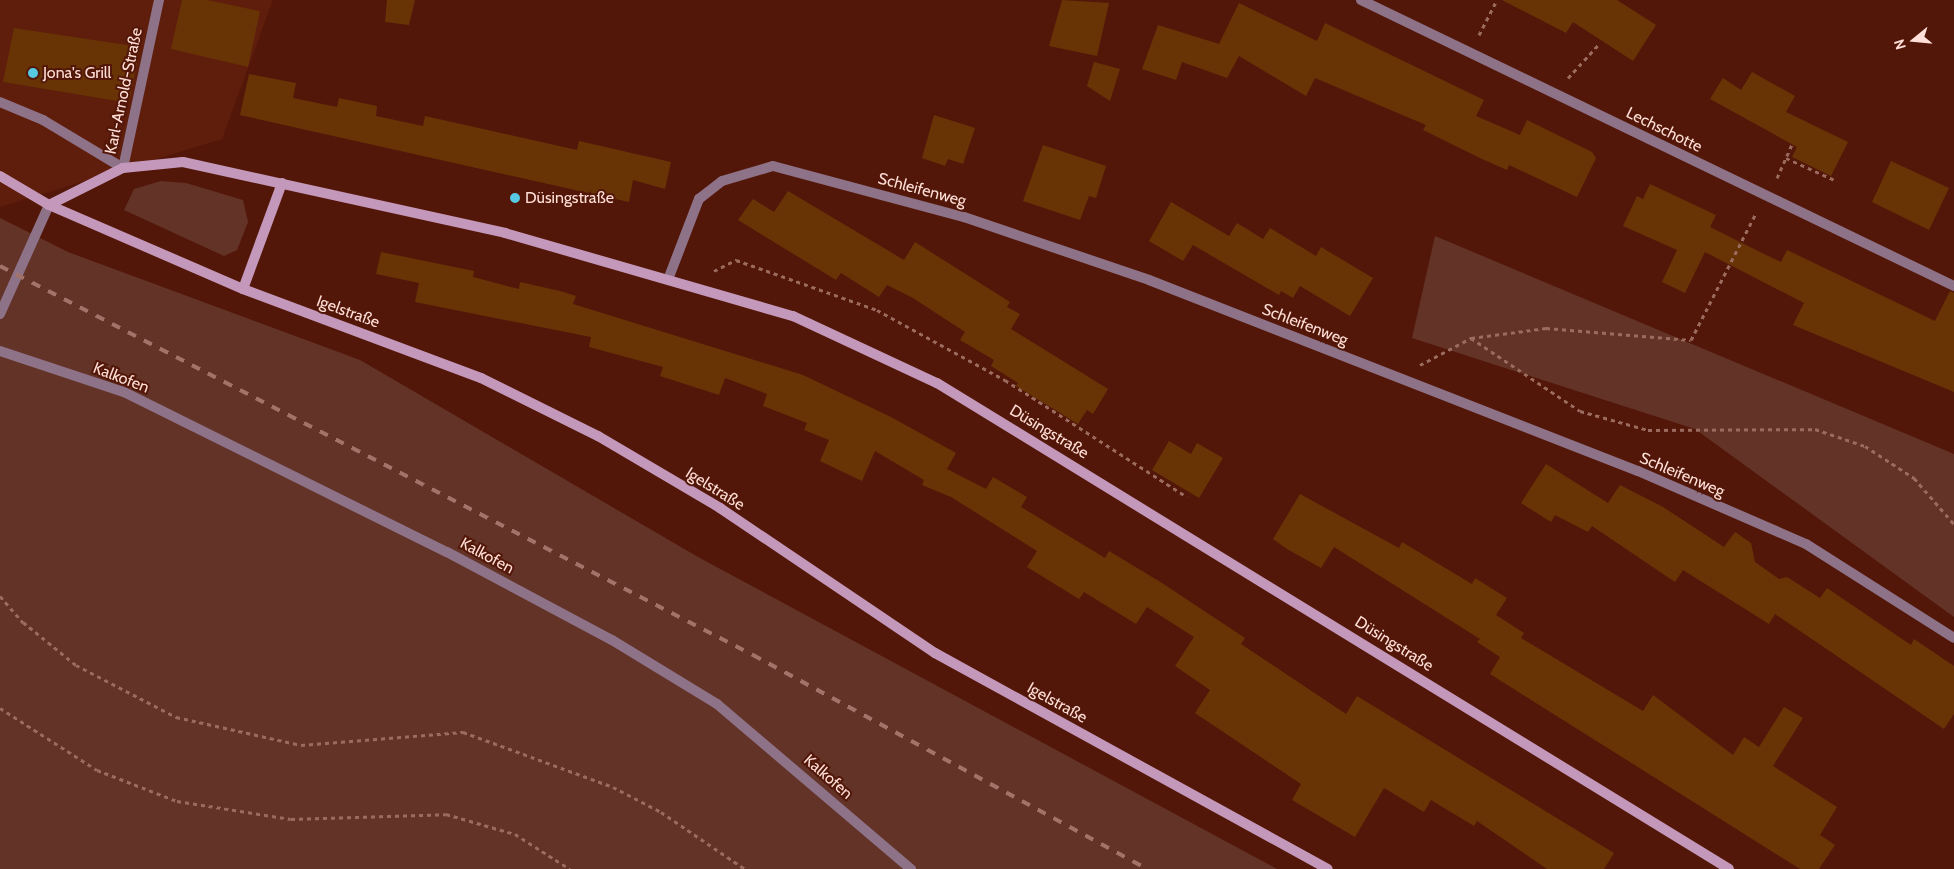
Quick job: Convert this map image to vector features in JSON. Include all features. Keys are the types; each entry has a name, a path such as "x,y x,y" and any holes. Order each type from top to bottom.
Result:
{"main road":[{"name":"Düsingstraße","path":"49,204 122,168 183,162 505,233 669,277 793,316 937,383 1729,869"},
{"path":"0,176 49,204"},
{"path":"243,289 282,183"},
{"name":"Igelstraße","path":"49,204 243,289 481,378 598,436 720,508 935,653 1328,869"}],"street":[{"name":"Karl-Arnold-Straße","path":"0,102 43,120 122,168 159,0"},
{"name":"Lechschotte","path":"1361,0 1954,286"},
{"name":"Schleifenweg","path":"669,277 699,199 722,181 773,166 973,220 1150,280 1638,471 1806,544 1954,638"},
{"path":"0,314 49,204"},
{"name":"Kalkofen","path":"0,351 124,392 447,552 612,640 717,704 911,869"}],"path":[{"path":"1470,53 1497,0"},
{"path":"1554,94 1600,43"},
{"path":"1398,377 1471,338 1546,328 1691,340 1767,196 1792,144"},
{"path":"1786,158 1837,181"},
{"path":"688,283 736,260 877,310 1005,380 1186,497"},
{"path":"1471,338 1580,411 1639,428 1815,429 1865,446 1914,478 1954,524"},
{"path":"0,596 23,622 76,665 176,717 238,734 301,745 463,732 613,786 661,812 745,869"},
{"path":"0,708 97,770 177,801 291,820 446,814 515,834 570,869"}],"shaded area":[{"path":"0,0 273,0 222,139 0,207"},
{"path":"161,181 186,183 243,200 248,222 237,250 224,256 124,210 134,189"},
{"path":"0,218 68,252 360,360 698,557 1277,869 0,869"},
{"path":"1435,236 1954,454 1954,617 1695,429 1412,338"}],"building":[{"path":"182,0 207,0 260,11 248,67 171,49"},
{"path":"387,0 415,0 409,25 385,22"},
{"path":"1062,0 1109,3 1097,56 1049,46"},
{"path":"1502,0 1617,0 1656,25 1633,61 1573,22 1566,33"},
{"path":"1239,3 1317,41 1325,23 1484,100 1476,116 1520,135 1527,120 1592,152 1596,158 1577,197 1509,165 1507,170 1482,159 1423,130 1426,125 1315,78 1306,96 1239,56 1227,78 1182,62 1176,80 1142,69 1158,25 1219,44"},
{"path":"14,28 140,47 129,103 3,82"},
{"path":"1094,62 1120,69 1110,101 1087,86"},
{"path":"1752,72 1795,96 1786,112 1848,142 1831,176 1792,157 1797,147 1710,99 1723,78 1741,90"},
{"path":"249,74 296,83 293,98 337,107 339,98 377,106 376,116 423,126 425,116 577,150 579,141 671,162 665,189 633,180 629,202 240,115"},
{"path":"934,115 975,128 963,164 948,159 945,166 922,158"},
{"path":"1043,145 1106,166 1096,198 1089,196 1080,220 1023,201"},
{"path":"1891,161 1949,188 1929,230 1872,202"},
{"path":"1650,184 1716,215 1710,227 1760,252 1781,262 1787,250 1935,321 1950,291 1954,293 1954,392 1793,325 1804,303 1705,252 1685,293 1662,282 1677,250 1623,226 1637,196 1643,199"},
{"path":"788,191 904,260 915,242 1010,302 1007,307 1020,314 1011,329 1108,389 1093,414 1087,410 1078,424 1016,386 1018,383 991,366 994,360 960,340 965,332 913,298 887,285 879,297 841,273 836,280 738,220 753,199 774,212"},
{"path":"1171,202 1229,236 1237,223 1263,239 1270,228 1316,256 1321,247 1373,278 1350,316 1300,286 1293,298 1281,291 1279,295 1193,245 1183,261 1149,241"},
{"path":"381,252 474,271 473,277 519,289 520,282 576,296 573,304 803,375 891,417 956,453 947,469 986,489 993,477 1027,497 1021,507 1105,558 1109,551 1162,583 1245,638 1241,644 1346,714 1357,696 1614,853 1604,869 1547,869 1477,821 1474,826 1431,800 1424,812 1384,788 1355,837 1292,800 1301,784 1195,713 1210,690 1175,666 1194,637 1147,607 1136,624 1084,592 1079,599 1027,567 1037,551 951,497 922,485 924,480 875,451 862,481 820,461 829,440 804,430 807,423 763,406 767,394 725,378 719,395 660,376 663,367 589,347 591,337 415,302 419,283 376,274"},
{"path":"1169,441 1191,454 1197,443 1223,458 1199,498 1152,470"},
{"path":"1546,464 1608,503 1620,485 1663,507 1724,547 1735,532 1751,543 1755,562 1779,579 1787,577 1820,598 1827,588 1911,645 1914,639 1954,666 1954,714 1944,729 1775,614 1769,624 1683,570 1675,582 1592,526 1588,532 1555,515 1551,522 1521,503"},
{"path":"1300,494 1399,548 1402,542 1472,584 1475,578 1507,598 1496,615 1524,633 1521,638 1643,711 1653,695 1733,755 1744,737 1759,747 1784,707 1803,718 1773,766 1837,807 1820,835 1835,845 1819,869 1800,869 1490,674 1500,657 1477,642 1480,639 1334,547 1321,568 1273,539"}],"railway":[{"path":"0,266 753,655 1147,869"}],"place":[{"name":"Jona's Grill","path":"33,73"},
{"name":"Düsingstraße","path":"515,198"}]}
